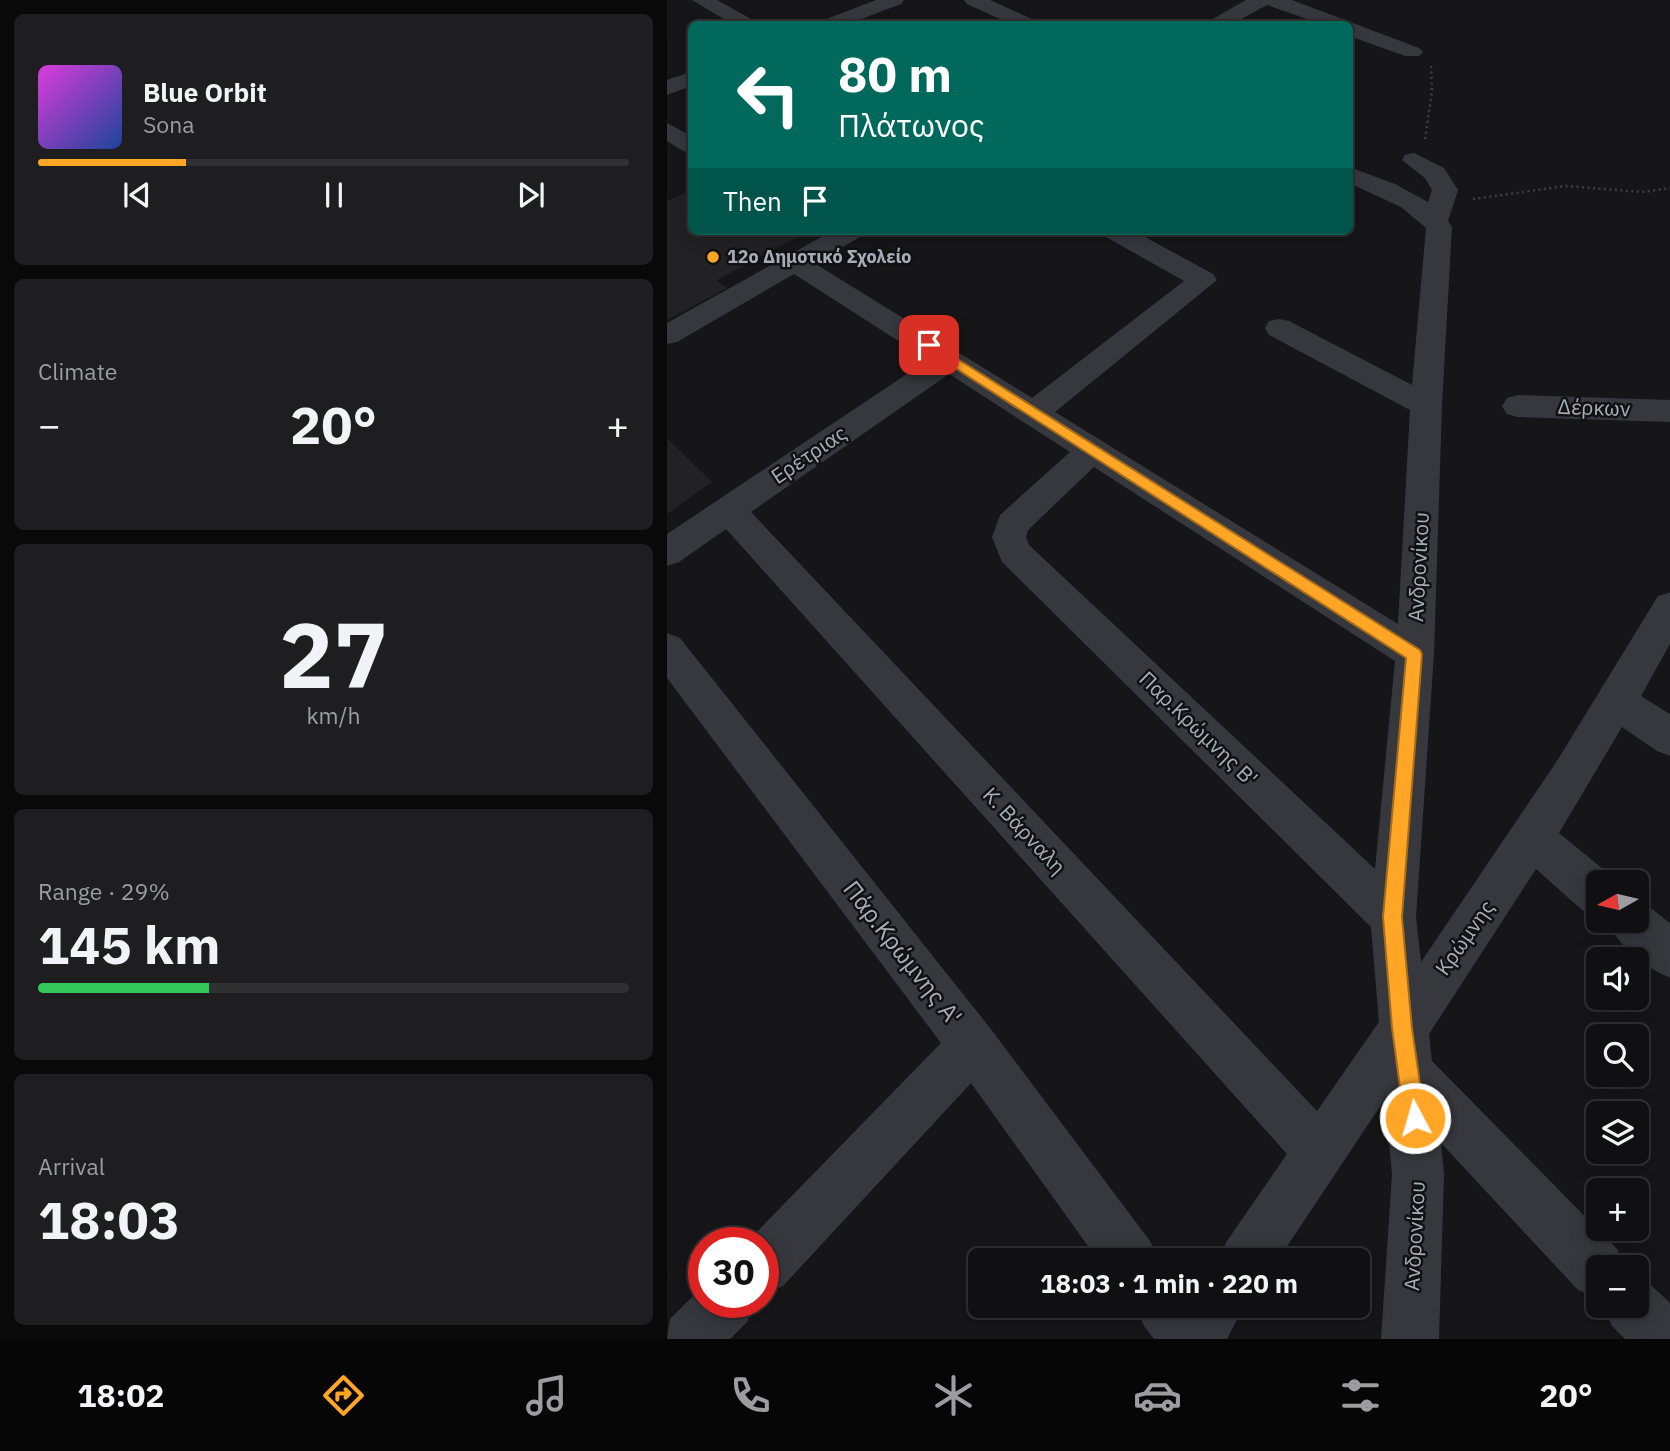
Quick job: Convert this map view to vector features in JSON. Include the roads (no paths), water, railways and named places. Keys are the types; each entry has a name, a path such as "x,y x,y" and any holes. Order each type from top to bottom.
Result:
{"street":[{"path":"702,0 740,21"},
{"path":"839,21 894,0"},
{"path":"974,0 1021,21"},
{"path":"997,10 1022,0"},
{"path":"1223,21 1261,0"},
{"path":"1273,0 1331,21"},
{"path":"1353,30 1412,52"},
{"path":"667,88 688,80"},
{"path":"667,130 688,144"},
{"name":"Ανδρονίκου","path":"1410,1339 1418,1174 1393,917 1415,654 1426,405 1439,227 1435,214 1445,190 1435,173 1420,164"},
{"path":"1353,176 1435,214"},
{"path":"667,335 795,263 836,235"},
{"path":"1035,412 1203,280 1122,235"},
{"path":"795,263 1415,654"},
{"path":"1279,328 1426,405"},
{"name":"Ερέτριας","path":"667,552 951,359"},
{"name":"Δέρκων","path":"1518,406 1670,411"},
{"name":"Παρ.Κρώμνης Β'","path":"1093,449 1012,524 1009,537 1014,552 1393,917"},
{"name":"Κ. Βάρναλη","path":"729,510 1319,1151"},
{"name":"Κρώμνης","path":"1254,1248 1319,1151 1406,1051 1670,607"},
{"name":"Πάρ.Κρώμνης Α'","path":"667,649 973,1045 1122,1248"},
{"path":"1616,701 1670,738"},
{"path":"1533,839 1586,884"},
{"path":"1645,933 1670,955"},
{"path":"779,1250 973,1045"},
{"path":"1406,1051 1586,1255"},
{"path":"690,1339 711,1318"},
{"path":"1174,1318 1191,1339 1207,1318"},
{"path":"1644,1318 1665,1339"}],"place":[{"name":"12ο Δημοτικό Σχολείο","path":"713,257"}]}
